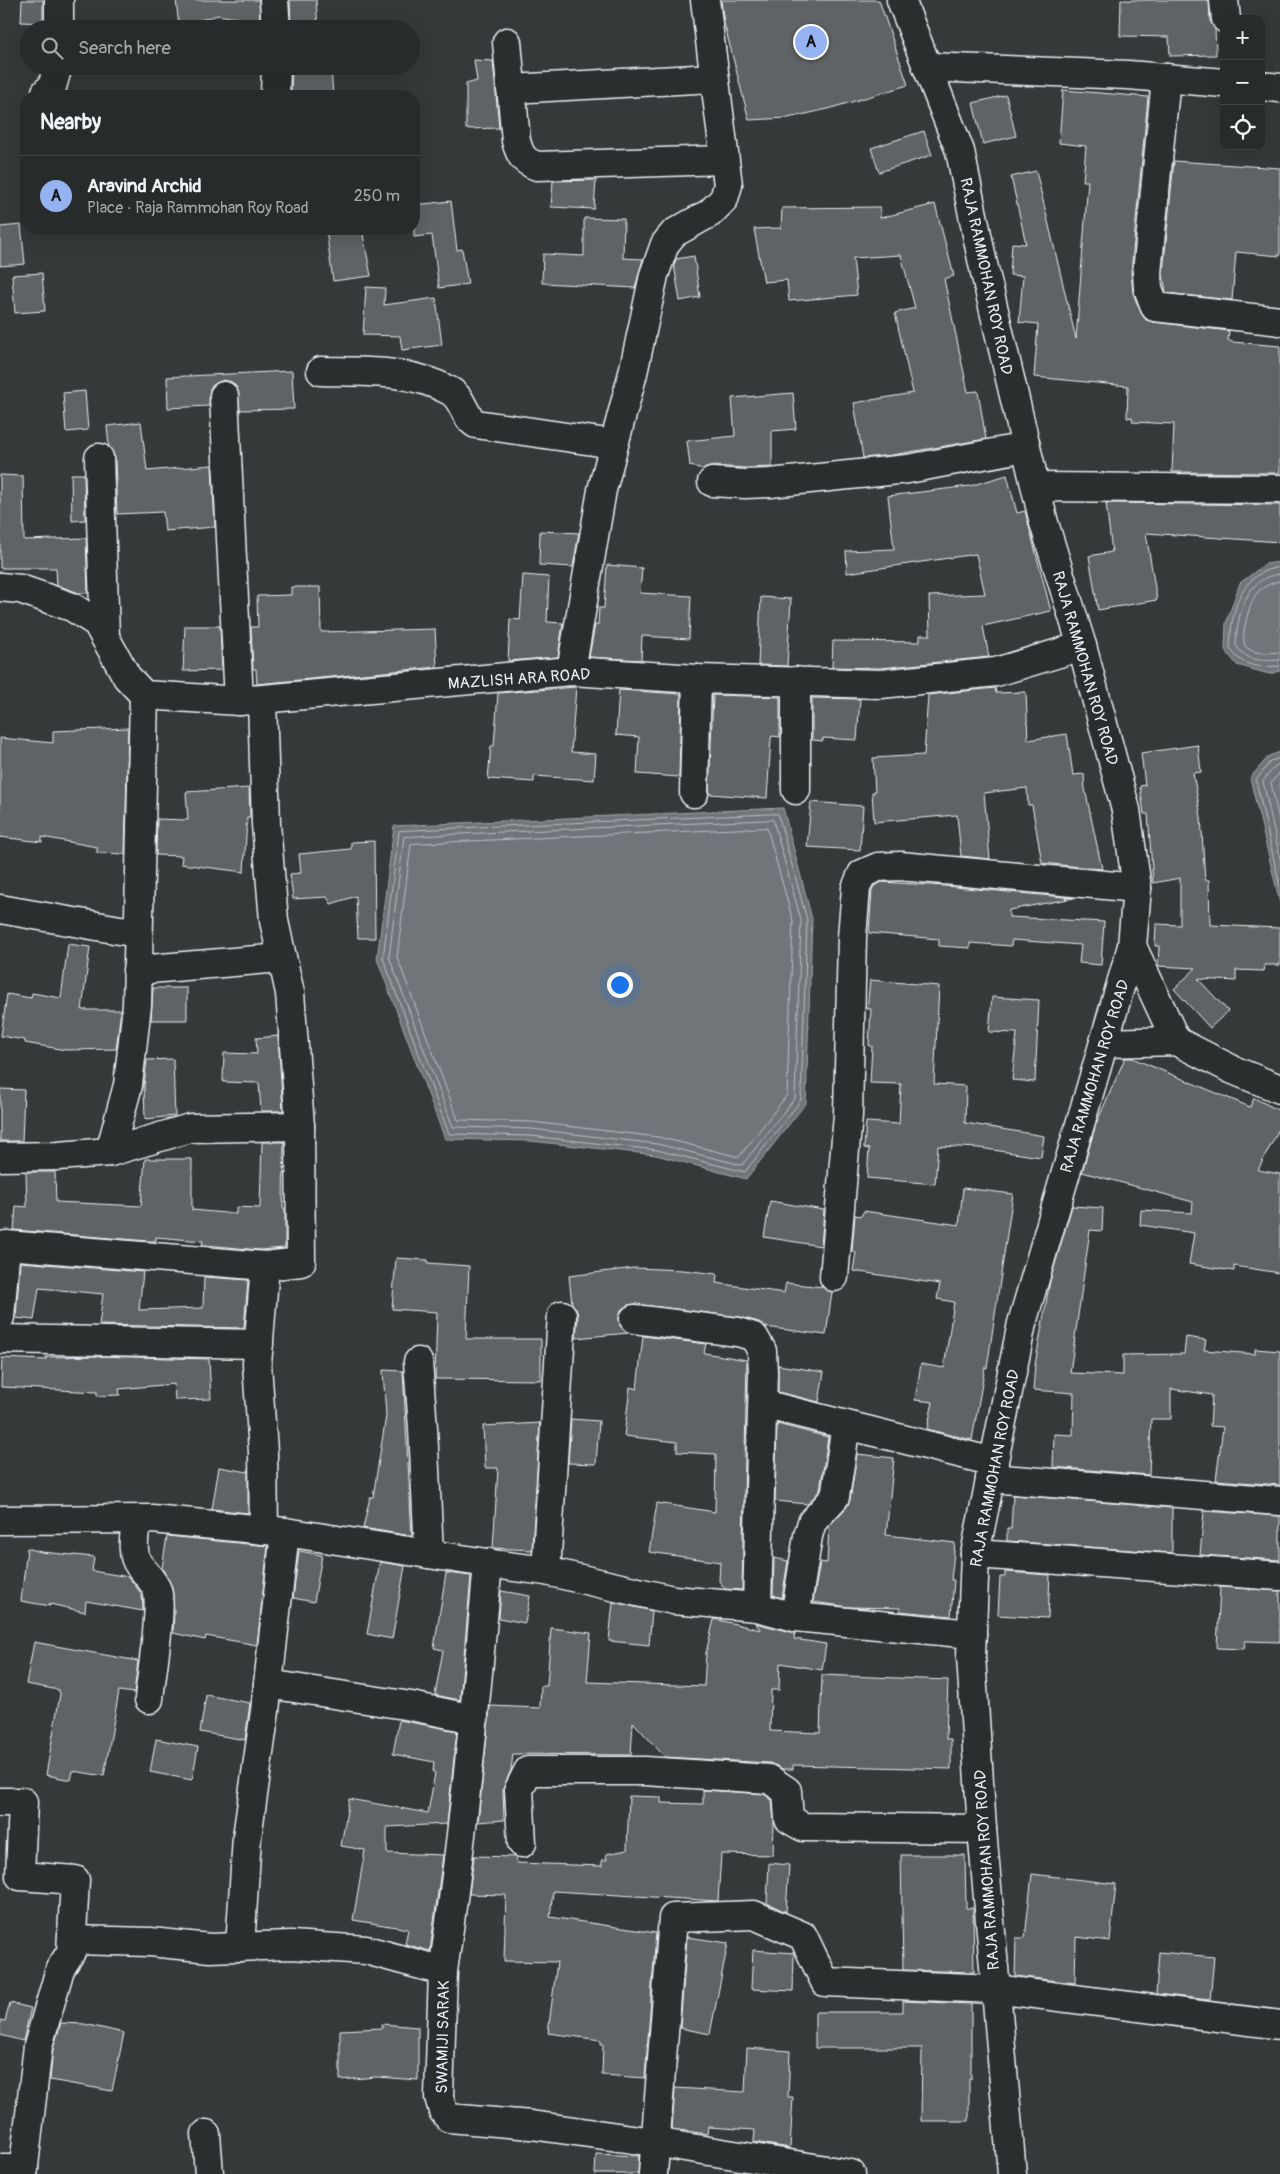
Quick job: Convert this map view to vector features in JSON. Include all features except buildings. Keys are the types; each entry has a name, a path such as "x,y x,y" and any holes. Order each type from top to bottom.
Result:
{"street":[{"path":"59,0 59,20"},
{"path":"274,0 275,20"},
{"path":"571,672 602,490 633,373 659,258 665,244 674,233 710,213 724,198 728,185 723,160 705,0"},
{"name":"RAJA RAMMOHAN ROY ROAD","path":"901,0 960,151 983,264 1044,523 1082,646 1126,810 1137,888 1132,946 1022,1323 975,1554 971,1656 982,1829 1012,2174"},
{"path":"1224,0 1226,15"},
{"path":"507,42 516,141 521,156 526,162 537,166 723,160"},
{"path":"927,67 1166,78 1220,83"},
{"path":"50,90 56,75"},
{"path":"275,90 276,75"},
{"path":"511,89 714,78"},
{"path":"1166,78 1148,273 1148,288 1155,308 1280,321"},
{"path":"1265,86 1280,88"},
{"path":"321,371 409,375 451,392 460,399 470,420 476,424 614,444"},
{"path":"0,1317 6,1245 265,1266 302,1262 300,1126 290,993 274,921 266,824 250,701 224,396"},
{"path":"712,482 770,483 908,469 1026,447"},
{"path":"99,458 105,637"},
{"path":"1036,487 1280,489"},
{"path":"0,587 20,589 72,607 97,624 127,677 144,695 137,933 137,1005 128,1085 110,1152"},
{"name":"MAZLISH ARA ROAD","path":"144,695 250,701 571,672 697,679 881,684 996,672 1082,646"},
{"path":"694,793 697,679"},
{"path":"796,681 796,790"},
{"path":"834,1276 848,1115 852,937 856,888 862,874 878,867 900,866 1137,888"},
{"path":"0,908 137,933"},
{"path":"1132,946 1176,1040"},
{"path":"137,970 282,958"},
{"path":"1105,1043 1176,1040 1233,1070 1280,1088"},
{"path":"0,1157 58,1156 110,1152 190,1128 300,1126"},
{"path":"240,1947 247,1837 268,1684 275,1531 263,1452 257,1364 265,1266"},
{"path":"546,1570 562,1314"},
{"path":"634,1319 738,1332 754,1337 762,1350 757,1607"},
{"path":"0,1339 259,1344"},
{"path":"418,1362 423,1428 428,1554"},
{"path":"762,1404 846,1425 992,1470 1280,1501"},
{"path":"795,1617 808,1536 812,1522 835,1497 846,1425"},
{"path":"0,1520 152,1519 275,1531 546,1570 673,1600 757,1607 795,1617 972,1634"},
{"path":"136,1520 134,1554 138,1564 158,1591 158,1614 149,1699"},
{"path":"975,1554 1280,1576"},
{"path":"443,1971 458,1870 488,1563"},
{"path":"268,1684 411,1706 474,1719"},
{"path":"522,1843 519,1789 528,1771 645,1771 769,1779 786,1791 789,1818 803,1827 982,1829"},
{"path":"0,1802 23,1802 20,1876 76,1880 71,1952 60,1968 38,2046 16,2171"},
{"path":"653,2174 673,1918 754,1915 803,1936 825,1982 996,1988 1280,2025"},
{"name":"SWAMIJI SARAK","path":"72,1940 150,1942 210,1948 291,1945 366,1950 443,1971 439,2097 443,2111 449,2118 531,2125 654,2142 851,2174"},
{"path":"206,2134 209,2174"}],"water":[{"path":"1280,562 1280,671 1269,674 1237,665 1225,650 1226,623 1240,583 1265,564"},
{"path":"1280,752 1280,903 1250,778 1269,756"},
{"path":"783,808 812,919 806,1103 746,1179 656,1155 531,1141 445,1139 377,959 394,826"}],"place":[{"name":"Aravind Archid","path":"811,42"}]}
